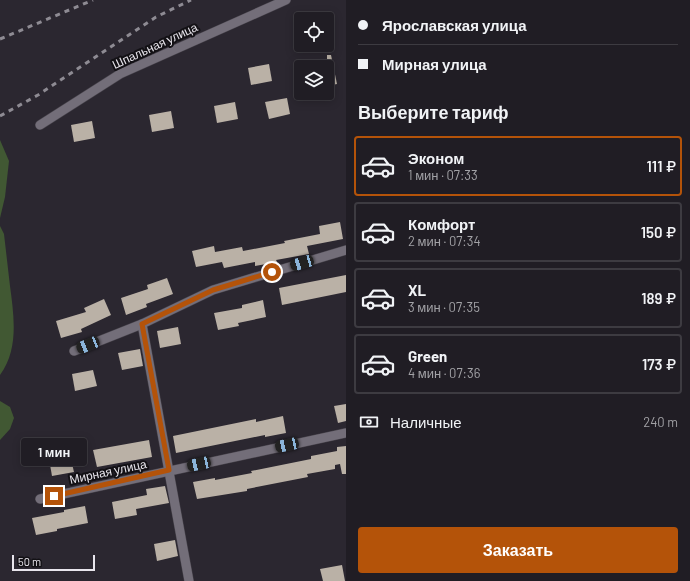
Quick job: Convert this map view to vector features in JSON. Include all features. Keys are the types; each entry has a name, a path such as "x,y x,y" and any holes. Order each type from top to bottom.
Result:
{"street":[{"name":"Шпальная улица","path":"40,125 120,74 286,0"},
{"path":"74,351 142,324 213,290 346,250"},
{"path":"142,324 189,581"},
{"name":"Мирная улица","path":"40,499 346,432"}],"green space":[{"path":"0,140 9,161 5,197 0,218"},
{"path":"0,226 4,234 13,309 14,332 10,354 0,375"},
{"path":"0,401 10,407 14,418 10,429 0,440"}],"building":[{"path":"327,55 331,55 332,60 327,60"},
{"path":"269,64 272,81 251,85 248,68"},
{"path":"334,70 337,84 334,85"},
{"path":"287,98 290,114 269,119 265,102"},
{"path":"235,102 238,119 217,123 214,106"},
{"path":"171,111 174,128 152,132 149,115"},
{"path":"92,121 95,138 74,142 71,125"},
{"path":"340,222 343,239 307,246 309,254 276,260 277,262 255,266 255,262 224,268 222,262 196,267 192,251 214,246 215,252 242,247 243,251 285,243 284,241 320,234 319,226"},
{"path":"346,275 346,292 282,305 279,288"},
{"path":"167,278 173,294 146,304 147,307 126,315 121,298 148,289 147,285"},
{"path":"104,299 111,315 81,329 82,332 61,338 56,321 86,312 84,308"},
{"path":"263,300 266,317 238,323 239,326 218,330 214,313 242,308 242,305"},
{"path":"178,327 181,344 160,348 157,331"},
{"path":"140,349 143,366 122,370 118,353"},
{"path":"93,370 97,386 75,391 72,374"},
{"path":"346,404 346,421 338,423 334,406"},
{"path":"283,416 286,433 265,437 265,435 176,453 173,436 256,419 256,422"},
{"path":"149,440 152,457 97,467 93,450"},
{"path":"346,446 346,474 342,474 340,464 335,465 335,469 307,474 308,477 247,489 247,491 197,499 193,482 215,478 215,480 252,473 251,471 311,459 311,456 337,451 337,447"},
{"path":"70,455 74,472 52,476 49,459"},
{"path":"165,486 169,503 136,509 137,515 115,519 112,502 147,495 146,489"},
{"path":"85,506 88,523 36,535 32,518 64,512 64,510"},
{"path":"175,540 178,556 157,561 154,544"},
{"path":"342,565 345,581 323,581 320,569"}],"railway":[{"path":"0,39 93,0"},
{"path":"0,116 38,95 156,17 191,0"}],"route":[{"path":"54,496 169,470 142,324 213,290 272,272"}]}
